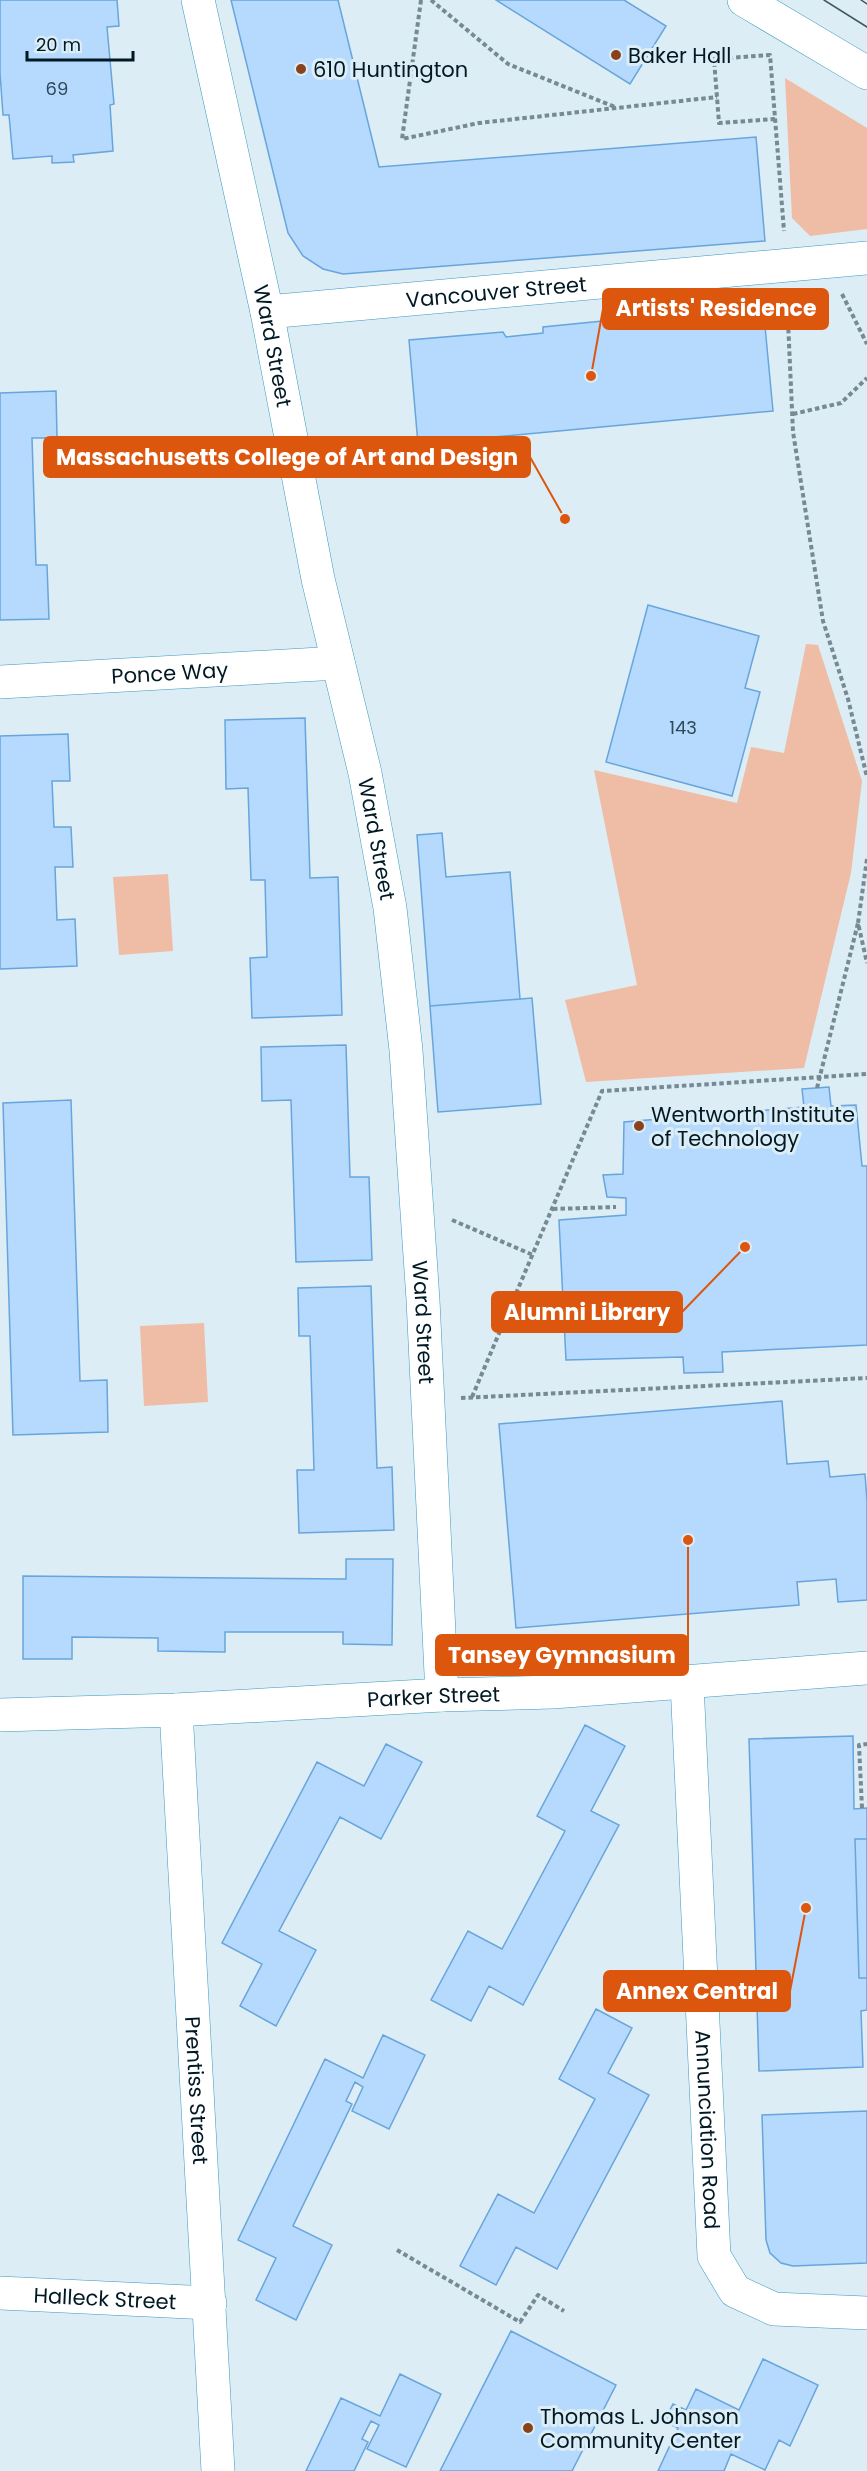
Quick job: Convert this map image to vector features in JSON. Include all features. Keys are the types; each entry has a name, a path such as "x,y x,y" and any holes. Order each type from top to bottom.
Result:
{"street":[{"name":"Ward Street","path":"198,0 267,312 318,579 365,773 390,908 406,1050 423,1300 442,1695"},
{"path":"744,0 867,73"},
{"name":"Vancouver Street","path":"267,312 867,258"},
{"name":"Ponce Way","path":"0,682 338,663"},
{"name":"Parker Street","path":"0,1715 176,1710 442,1695 553,1692 867,1668"},
{"name":"Annunciation Road","path":"687,1683 714,2256 735,2291 774,2309 867,2313"},
{"name":"Prentiss Street","path":"176,1710 218,2471"},
{"name":"Halleck Street","path":"0,2293 210,2303"}],"path":[{"path":"421,0 402,139 479,123 717,97"},
{"path":"431,0 508,64 618,108"},
{"path":"775,119 719,123 714,59 770,55 775,119 785,266 793,432 823,621 848,699 867,777"},
{"path":"838,284 867,344"},
{"path":"793,414 842,403 867,378"},
{"path":"817,1088 858,923 867,859"},
{"path":"858,923 867,963"},
{"path":"472,1397 602,1091 867,1074"},
{"path":"553,1209 616,1207"},
{"path":"458,1398 867,1378"},
{"path":"862,1808 859,1745 867,1744"},
{"path":"397,2250 520,2322 538,2295 564,2311"}],"shaded area":[{"path":"785,78 867,128 867,229 810,236 792,218"},
{"path":"806,644 818,645 862,781 851,873 804,1068 586,1082 565,1000 637,985 594,770 737,803 751,747 784,753"},
{"path":"168,874 173,951 119,955 113,877"},
{"path":"204,1323 208,1402 144,1406 140,1326"}],"building":[{"path":"0,0 117,0 119,26 107,27 114,104 110,105 113,151 73,155 74,162 52,163 52,156 13,159 9,115 3,115 0,73"},
{"name":"610 Huntington","path":"231,0 338,0 379,167 756,137 765,241 343,274 323,269 303,256 288,233"},
{"name":"Baker Hall","path":"496,0 624,0 666,26 630,84"},
{"path":"763,305 773,411 418,444 409,340 503,332 506,337 543,333 543,327"},
{"path":"56,391 57,438 32,438 36,565 47,565 49,619 0,620 0,393"},
{"path":"648,605 759,636 745,688 760,692 732,796 606,762"},
{"path":"305,718 310,878 338,877 342,1015 252,1018 250,958 267,957 265,880 251,880 248,788 226,789 225,720"},
{"path":"68,734 70,781 52,781 54,827 71,827 73,867 55,867 57,920 75,919 77,966 0,969 0,736"},
{"path":"442,833 446,877 510,872 520,999 430,1006 417,835"},
{"path":"532,998 541,1104 438,1112 430,1006"},
{"path":"346,1045 350,1177 369,1177 372,1260 296,1262 291,1100 262,1101 261,1047"},
{"path":"829,1087 831,1106 856,1105 862,1166 867,1166 867,1345 722,1352 723,1372 684,1373 683,1357 566,1360 559,1220 626,1215 626,1198 607,1197 603,1175 623,1174 624,1122 804,1107 802,1089"},
{"path":"71,1100 80,1381 107,1380 108,1432 13,1435 3,1103"},
{"path":"371,1286 377,1468 392,1467 394,1530 299,1533 297,1470 314,1470 310,1336 299,1336 298,1288"},
{"path":"782,1401 787,1464 828,1461 830,1477 865,1474 867,1600 838,1602 836,1579 797,1582 799,1605 516,1628 499,1424"},
{"path":"346,1559 393,1559 392,1645 343,1644 343,1632 225,1632 225,1652 158,1651 158,1638 72,1637 72,1659 23,1659 23,1576 346,1579"},
{"path":"585,1725 625,1746 591,1811 619,1825 523,2005 489,1986 471,2021 431,2000 468,1931 502,1949 565,1831 537,1816"},
{"path":"853,1736 854,1809 867,1808 867,1839 855,1839 859,1978 867,1978 867,2010 861,2011 863,2067 759,2071 749,1739"},
{"path":"386,1744 422,1762 381,1839 340,1817 279,1931 316,1950 276,2026 240,2006 262,1964 222,1943 317,1762 364,1786"},
{"path":"855,1839 867,1839 867,1978 859,1978"},
{"path":"596,2009 632,2028 608,2073 649,2095 557,2269 516,2247 496,2285 460,2266 498,2194 534,2213 595,2099 559,2079"},
{"path":"383,2035 425,2055 389,2129 352,2111 363,2087 355,2082 346,2101 352,2104 293,2226 332,2245 296,2320 256,2300 276,2258 238,2240 325,2059 363,2078"},
{"path":"867,2111 867,2263 793,2266 781,2263 770,2253 766,2240 762,2115"},
{"name":"Thomas L. Johnson Community Center","path":"511,2331 616,2385 572,2471 440,2471"},
{"path":"763,2359 818,2385 790,2446 779,2440 765,2470 731,2454 724,2471 658,2471 678,2428 664,2421 673,2404 686,2410 696,2389 739,2410"},
{"path":"400,2374 441,2394 406,2467 367,2449 379,2425 371,2421 362,2439 368,2442 354,2471 306,2471 341,2398 380,2416"}],"tram line":[{"path":"824,0 867,27"},
{"path":"861,0 867,4"}],"place":[{"name":"Baker Hall","path":"616,55"},
{"name":"610 Huntington","path":"301,69"},
{"name":"Artists' Residence","path":"591,376"},
{"name":"Massachusetts College of Art and Design","path":"565,519"},
{"name":"Wentworth Institute of Technology","path":"639,1126"},
{"name":"Alumni Library","path":"745,1247"},
{"name":"Tansey Gymnasium","path":"688,1540"},
{"name":"Annex Central","path":"806,1908"},
{"name":"Thomas L. Johnson Community Center","path":"528,2428"}]}
